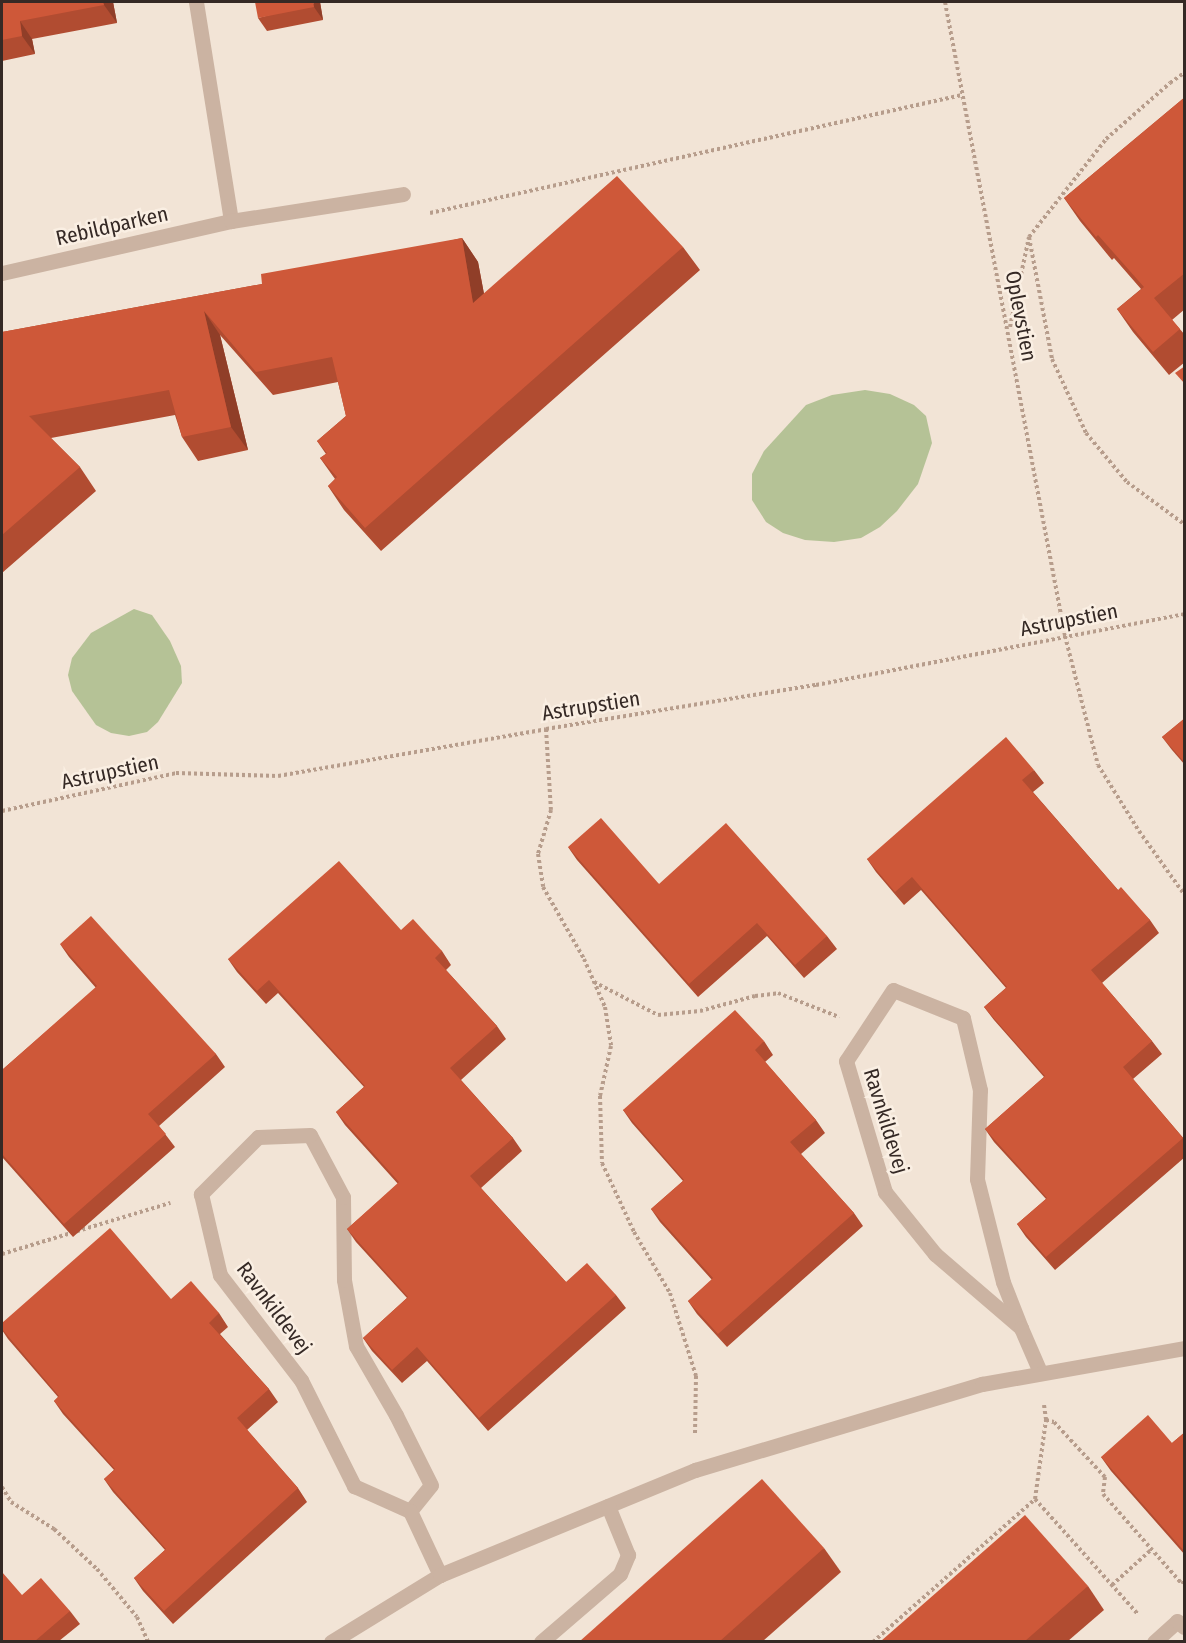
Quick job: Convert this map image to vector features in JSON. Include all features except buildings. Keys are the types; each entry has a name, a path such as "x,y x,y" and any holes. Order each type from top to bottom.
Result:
{"street":[{"path":"196,2 231,221"},
{"name":"Rebildparken","path":"2,273 231,221 403,194"},
{"name":"Ravnkildevej","path":"1021,1328 935,1254 885,1192 846,1061 893,990 963,1018 980,1090 977,1179 1003,1282 1041,1372"},
{"path":"201,1194 258,1137 310,1135 343,1197 344,1280 356,1346 396,1415 430,1485 410,1511 440,1575"},
{"name":"Ravnkildevej","path":"201,1194 220,1275 301,1380 354,1486 410,1511"},
{"path":"331,1641 440,1575 694,1470 982,1384 1185,1348"},
{"path":"542,1641 620,1574 628,1555 608,1506"},
{"path":"1157,1639 1177,1621 1185,1627"}],"path":[{"name":"Oplevstien","path":"945,2 1009,330 1065,636 1098,765 1139,831 1185,894"},
{"path":"1009,330 1029,237 1106,139 1170,82 1185,74"},
{"path":"403,194 426,213 963,95"},
{"path":"1029,237 1052,359 1086,433 1127,482 1185,524"},
{"name":"Astrupstien","path":"2,811 176,773 278,776 816,685 1185,614"},
{"path":"546,729 551,810 538,854 543,887 594,981 605,1007 611,1046 600,1096 602,1163 634,1232 670,1293 696,1376 694,1470"},
{"path":"594,981 658,1015 700,1011 778,993 868,1028"},
{"path":"2,1254 201,1194"},
{"path":"873,1641 1035,1499 1046,1420 1041,1372"},
{"path":"1046,1420 1054,1422 1105,1477 1103,1494 1182,1584 1185,1581"},
{"path":"2,1487 11,1502 54,1529 97,1569 136,1617 148,1641"},
{"path":"1035,1499 1157,1639"},
{"path":"1112,1585 1152,1550"}],"green space":[{"path":"865,390 890,394 914,405 926,416 932,443 918,484 897,511 880,527 861,538 834,542 805,540 783,533 766,522 752,500 752,474 764,451 806,405 832,395"},
{"path":"134,609 152,615 170,641 181,666 182,683 158,722 147,732 129,736 111,733 96,725 72,691 68,675 72,658 91,633"}]}
